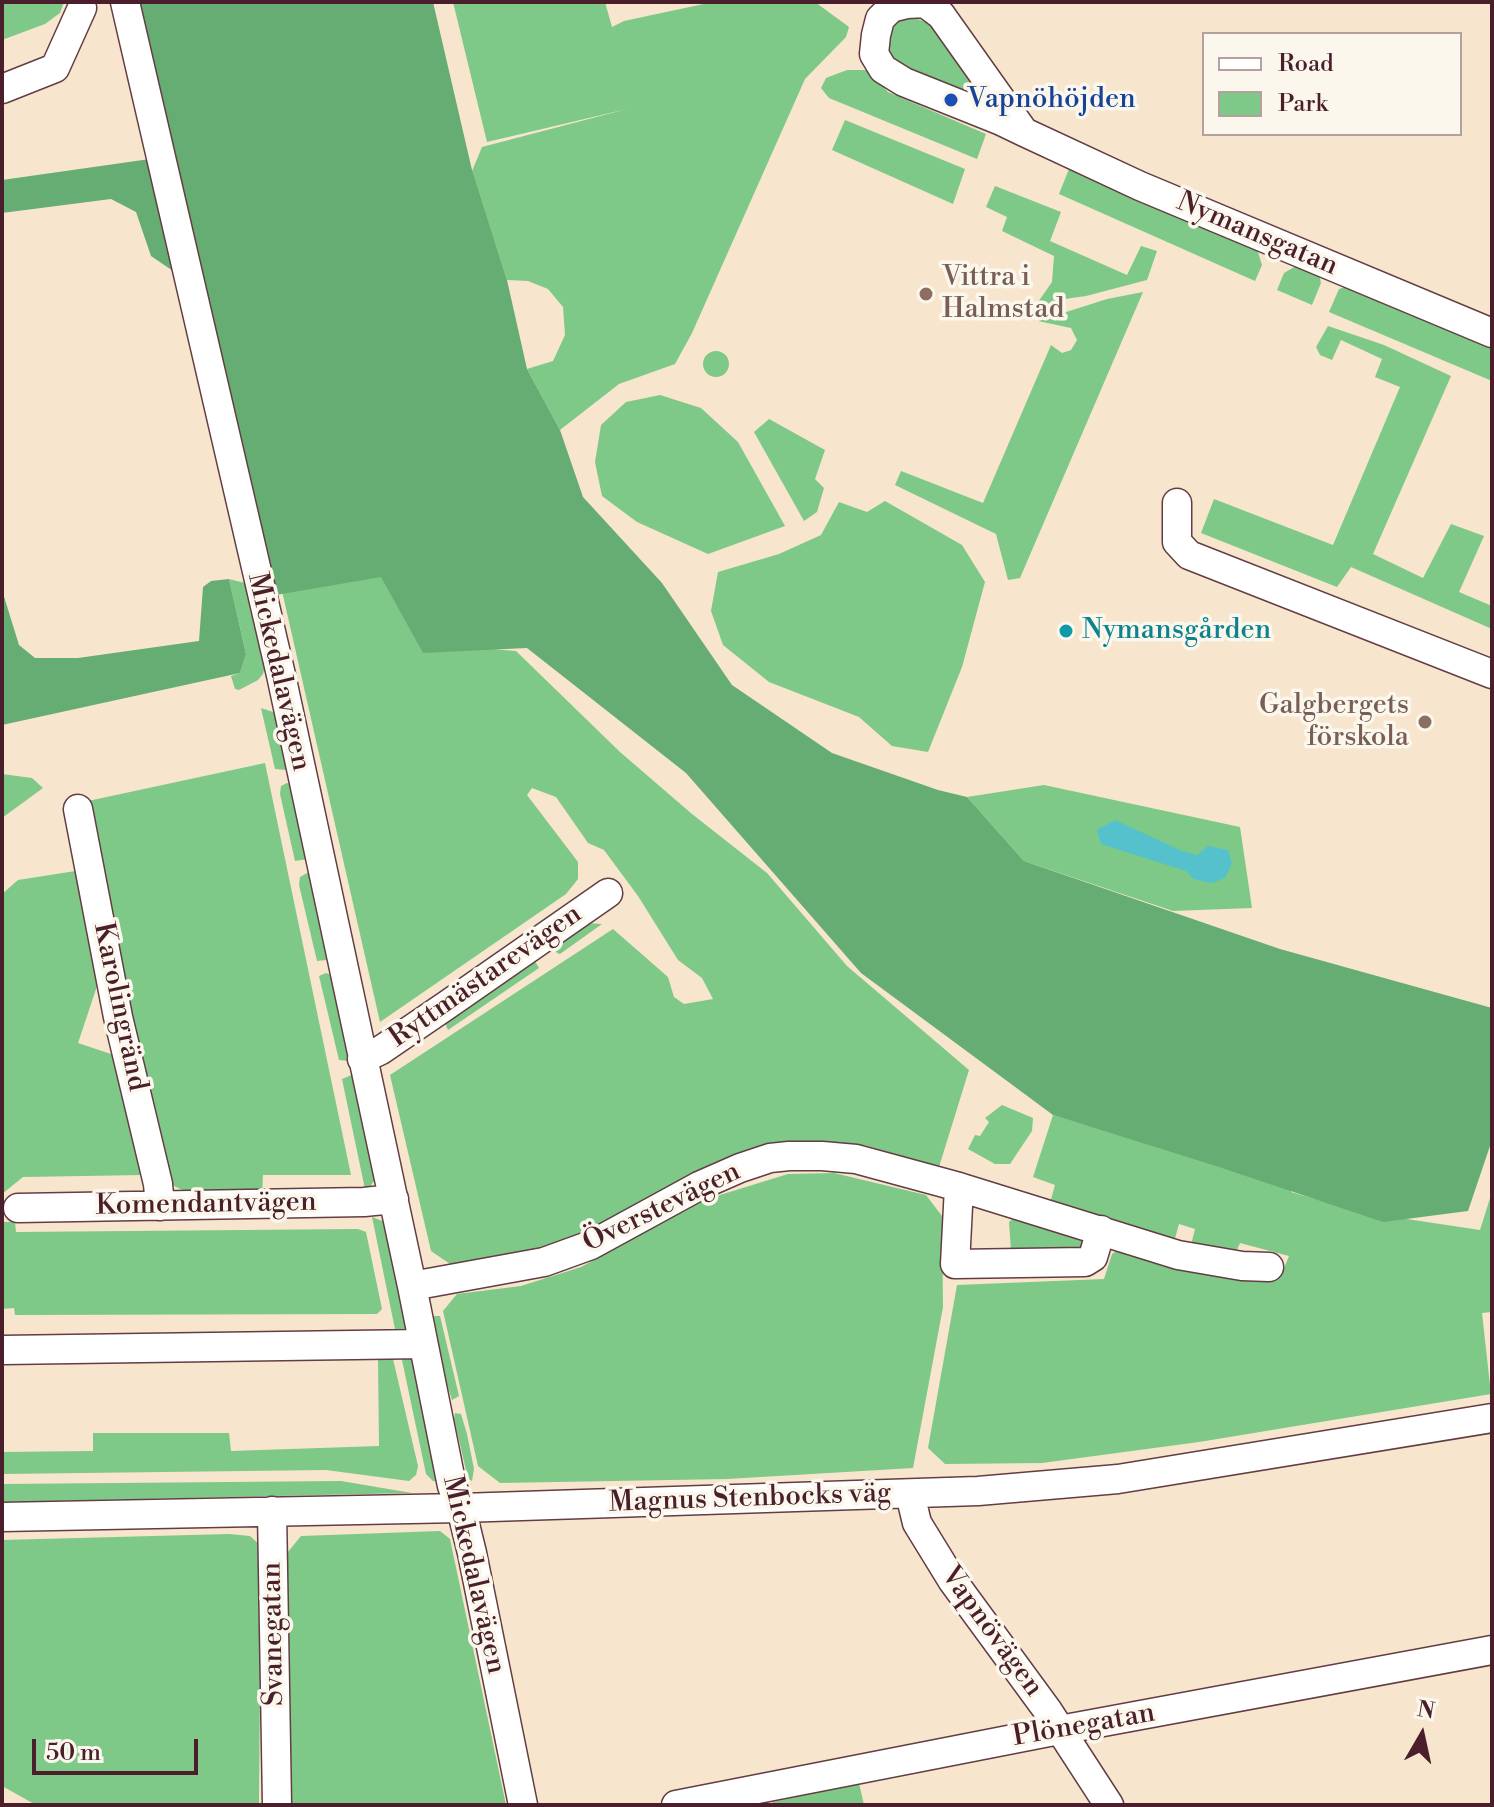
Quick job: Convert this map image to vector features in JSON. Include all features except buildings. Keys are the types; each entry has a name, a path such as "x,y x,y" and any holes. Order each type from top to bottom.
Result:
{"street":[{"name":"Nymansgatan","path":"1024,132 941,15 925,3 907,4 891,8 880,19 874,54 883,69 904,82 1024,132 1140,186 1492,333"},
{"path":"2,89 55,68 80,5 127,12"},
{"name":"Mickedalavägen","path":"127,12 281,675 394,1199 452,1486 461,1508 523,1805"},
{"path":"1177,503 1177,542 1189,555 1492,674"},
{"name":"Karolingränd","path":"78,809 118,1017 158,1184 160,1206"},
{"name":"Ryttmästarevägen","path":"362,1059 381,1050 500,970 608,893"},
{"name":"Överstevägen","path":"412,1286 544,1262 591,1245 699,1186 770,1158 822,1156 856,1159 959,1187 1188,1257 1269,1267"},
{"path":"959,1187 955,1264 1085,1262 1093,1257 1101,1230"},
{"name":"Komendantvägen","path":"18,1208 394,1199"},
{"path":"2,1350 423,1344"},
{"name":"Magnus Stenbocks väg","path":"2,1517 461,1508 910,1494 1118,1479 1492,1418"},
{"name":"Vapnövägen","path":"910,1494 917,1523 947,1571 1061,1730 1109,1805"},
{"name":"Svanegatan","path":"272,1511 277,1805"},
{"name":"Plönegatan","path":"676,1805 761,1797 1061,1730 1492,1650"}],"green space":[{"path":"2,2 64,2 60,13 45,24 2,40"},
{"path":"133,2 433,2 472,170 507,280 527,369 560,430 583,497 662,583 732,685 832,753 967,797 1024,861 1280,949 1492,1008 1492,1140 1468,1211 1383,1222 1053,1115 861,973 686,773 527,648 423,653 381,577 270,596"},
{"path":"453,2 605,2 612,27 624,21 713,2 815,2 849,27 846,37 805,79 692,333 675,364 619,384 560,430 527,369 553,361 565,335 563,307 548,289 528,281 507,280 472,171 482,147 627,109 487,142"},
{"path":"911,16 932,25 975,87 974,96 897,64 887,47 891,27"},
{"path":"847,70 868,70 888,92 986,134 977,159 829,98 821,88 826,78"},
{"path":"845,120 965,169 953,204 832,150"},
{"path":"150,159 175,265 173,271 151,256 136,212 111,199 2,213 2,180"},
{"path":"1069,169 1257,249 1262,265 1255,281 1059,194"},
{"path":"995,186 1061,212 1050,241 1127,275 1141,246 1157,251 1147,280 1058,300 1029,315 1052,282 1054,256 1002,231 1007,217 986,207"},
{"path":"1296,266 1318,273 1321,283 1312,305 1277,290 1284,273"},
{"path":"1348,286 1492,347 1492,381 1329,312 1339,289"},
{"path":"1143,292 1020,578 1008,580 996,534 895,485 901,471 983,503 1051,345 1062,353 1071,350 1077,340 1071,328 1038,321 1107,299"},
{"path":"1328,326 1384,345 1451,376 1373,554 1423,578 1451,524 1484,536 1459,592 1492,606 1492,629 1351,567 1337,587 1201,533 1214,499 1333,545 1400,387 1375,377 1382,359 1341,340 1332,360 1320,355 1316,347"},
{"path":"716,351 725,355 729,364 725,373 716,377 707,373 703,364 707,355"},
{"path":"660,395 701,408 738,442 785,526 708,554 637,522 602,496 595,462 601,425 626,402"},
{"path":"769,419 825,450 815,479 824,488 817,512 804,521 754,432"},
{"path":"885,501 962,545 985,582 962,667 928,752 892,746 859,717 769,682 723,645 711,611 718,572 779,554 821,535 839,502 867,512"},
{"path":"384,568 453,646 516,651 620,752 767,873 847,966 969,1070 939,1167 864,1145 789,1142 591,1232 518,1258 453,1266 431,1251 390,1075 613,929 668,977 674,997 684,1004 713,999 702,978 678,960 638,896 604,850 588,843 556,797 532,788 527,795 578,862 578,879 566,894 380,1022 282,591"},
{"path":"229,579 245,583 249,588 266,662 258,680 239,690 235,689 231,676 240,673 246,654"},
{"path":"229,579 246,654 240,673 2,725 2,590 19,645 35,658 78,658 199,641 203,587 211,581"},
{"path":"261,708 273,712 278,719 287,770 275,769"},
{"path":"265,763 351,1175 263,1175 262,1195 191,1194 174,1186 164,1170 88,801"},
{"path":"2,774 32,778 43,788 2,818"},
{"path":"291,784 308,859 295,861 280,794 281,786"},
{"path":"1044,785 1240,827 1252,908 1173,911 1024,861 967,797"},
{"path":"82,870 104,965 78,1043 117,1056 143,1175 23,1177 2,1194 2,894 18,880"},
{"path":"310,873 326,960 317,961 299,885 300,877"},
{"path":"586,923 602,924 560,954 557,953 552,945"},
{"path":"533,958 539,968 448,1030 444,1020"},
{"path":"326,973 334,976 349,1061 339,1060 319,976"},
{"path":"354,1074 376,1177 366,1194 342,1079"},
{"path":"1002,1105 1033,1118 1032,1131 1010,1164 995,1164 968,1149 975,1135 980,1136 989,1122 985,1118"},
{"path":"1053,1115 1292,1187 1291,1192 1360,1212 1480,1230 1492,1192 1492,1312 1482,1313 1491,1394 1199,1442 1042,1463 945,1464 928,1448 957,1285 1104,1279 1112,1254 1119,1249 1172,1262 1280,1278 1289,1256 1240,1243 1233,1259 1190,1249 1195,1229 1179,1224 1174,1242 1050,1203 1055,1185 1033,1177"},
{"path":"834,1173 926,1195 942,1216 943,1307 913,1468 727,1479 500,1483 478,1466 443,1311 457,1294 521,1286 581,1267 707,1199 788,1174"},
{"path":"372,1217 385,1222 410,1330 396,1334"},
{"path":"1015,1217 1086,1236 1083,1253 1011,1251 1009,1222"},
{"path":"2,1222 15,1222 16,1232 358,1229 366,1232 382,1309 377,1314 15,1315 14,1308 2,1309"},
{"path":"434,1316 440,1316 459,1396 452,1400 445,1378"},
{"path":"406,1354 416,1360 440,1482 433,1481 426,1474 401,1355"},
{"path":"378,1359 393,1359 418,1466 416,1475 409,1481 326,1470 2,1474 2,1452 93,1451 93,1433 229,1433 231,1451 379,1446"},
{"path":"455,1413 461,1414 467,1434 474,1469 472,1481 468,1479"},
{"path":"341,1481 412,1493 2,1502 2,1484"},
{"path":"440,1531 450,1539 506,1805 287,1805 288,1552 301,1536"},
{"path":"250,1536 261,1546 259,1805 36,1805 2,1786 2,1540"},
{"path":"859,1783 864,1805 771,1805 773,1802"}],"water":[{"path":"1115,820 1197,855 1208,846 1228,850 1232,863 1225,878 1212,883 1193,879 1186,871 1101,844 1097,830"}],"place":[{"name":"Vapnöhöjden","path":"951,100"},
{"name":"Vittra i Halmstad","path":"926,294"},
{"name":"Nymansgården","path":"1066,631"},
{"name":"Galgbergets förskola","path":"1425,722"}]}
